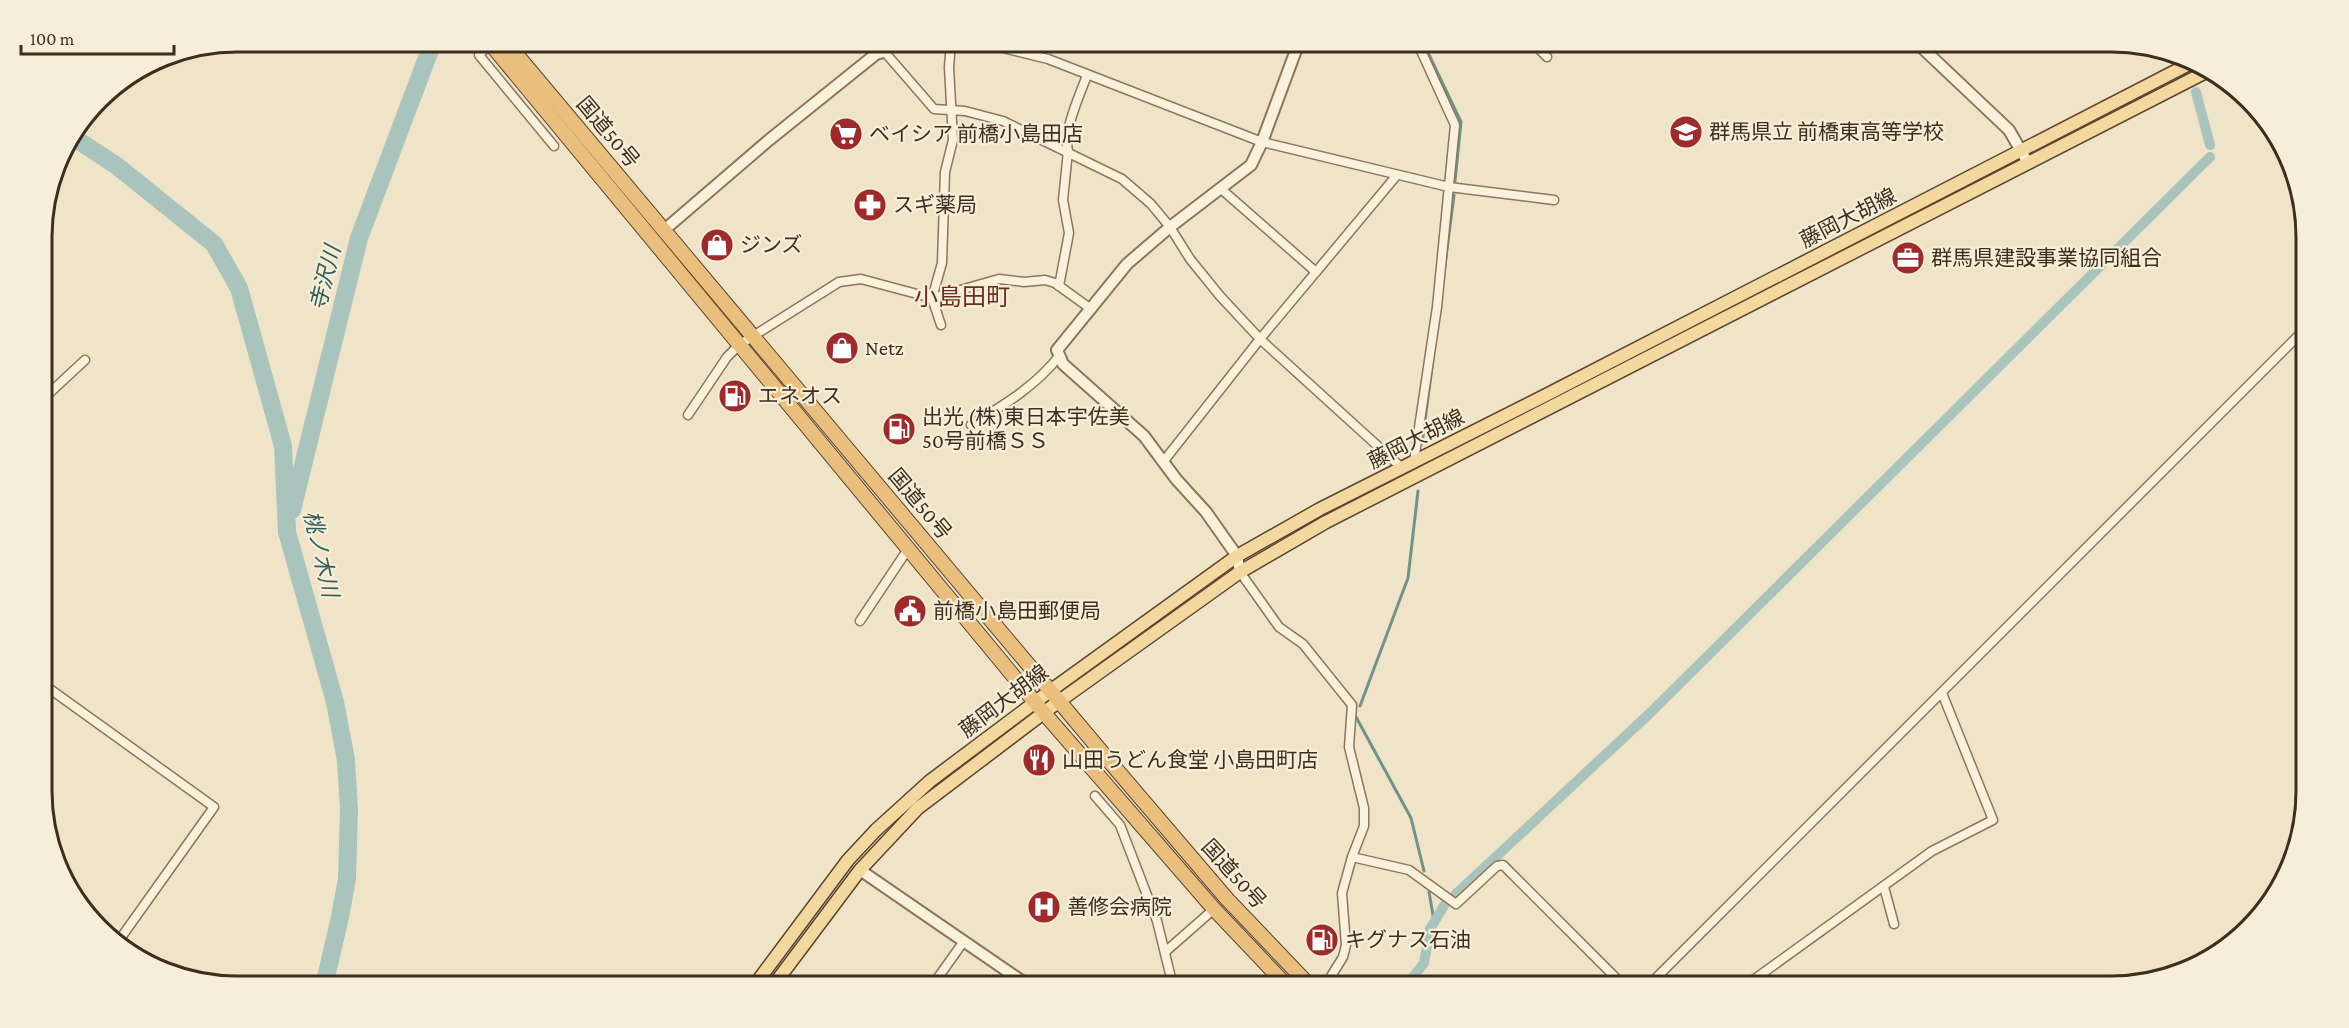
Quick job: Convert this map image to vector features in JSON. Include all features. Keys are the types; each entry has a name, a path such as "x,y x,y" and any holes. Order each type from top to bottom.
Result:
{"highway":[{"name":"国道50号","path":"491,52 739,345 1044,713 1214,909 1277,975"},
{"name":"国道50号","path":"514,52 1227,900 1300,975"}],"main road":[{"name":"藤岡大胡線","path":"781,976 860,870 918,808 1044,713 1054,696 1237,556 1320,509 2183,67"},
{"name":"藤岡大胡線","path":"762,976 848,860 876,830 930,782 1035,702 1054,696 1240,572 1326,522 2200,75"}],"street":[{"path":"481,52 479,55 554,146"},
{"path":"663,231 769,140 876,54 884,52 934,109 965,111 1003,121 1122,179 1151,204 1170,227 1190,259 1260,339 1402,468"},
{"path":"941,325 932,298 942,263 945,172 953,140 950,52"},
{"path":"1022,52 1048,58 1262,142 1449,187 1554,200"},
{"path":"1295,52 1262,142 1251,165 1170,227 1127,264 1057,350 1063,364 1144,436 1206,512 1237,556 1240,572 1280,627 1303,645 1352,705 1349,747 1364,808 1364,826 1342,892 1346,945 1343,957 1331,975"},
{"path":"1414,462 1437,307 1455,125 1422,52"},
{"path":"1542,52 1547,57"},
{"path":"1927,52 2009,130 2028,163"},
{"path":"1059,286 1069,233 1063,200 1068,151 1066,144 1071,120 1087,75"},
{"path":"1163,462 1260,339 1397,175"},
{"path":"1220,188 1316,272"},
{"path":"688,415 727,357 739,345 839,282 861,279 932,298 999,279 1024,282 1045,280 1059,286 1091,309"},
{"path":"1659,975 2296,338"},
{"path":"970,425 1014,399 1049,369 1060,356"},
{"path":"53,390 85,360"},
{"path":"860,621 908,549"},
{"path":"52,690 214,807 123,935"},
{"path":"1760,975 1932,851 1993,820 1942,693"},
{"path":"1095,796 1120,825 1157,921 1171,976"},
{"path":"1352,857 1408,870 1456,904 1497,866 1503,865 1613,975"},
{"path":"860,870 1014,976"},
{"path":"1884,887 1894,924"},
{"path":"1165,952 1214,909"},
{"path":"939,976 964,941"}],"waterway":[{"name":"寺沢川","path":"292,510 359,238 429,52"},
{"path":"1428,52 1461,122 1455,181"},
{"path":"2196,92 2210,145"},
{"name":"桃ノ木川","path":"80,141 117,166 214,244 239,288 283,446 287,532 335,702 346,760 349,809 347,879 326,976"},
{"path":"1456,894 1649,714 2210,157"},
{"path":"1422,444 1454,195"},
{"path":"1360,706 1408,578 1418,491"},
{"path":"1356,717 1411,818 1424,871"},
{"path":"1429,892 1434,921"},
{"path":"1414,975 1424,963 1430,929 1445,904"}],"place":[{"name":"群馬県立 前橋東高等学校","path":"1686,132"},
{"name":"ベイシア 前橋小島田店","path":"846,134"},
{"name":"スギ薬局","path":"870,205"},
{"name":"ジンズ","path":"717,245"},
{"name":"群馬県建設事業協同組合","path":"1908,258"},
{"name":"Netz","path":"842,348"},
{"name":"エネオス","path":"735,396"},
{"name":"出光 (株)東日本宇佐美 50号前橋ＳＳ","path":"899,429"},
{"name":"前橋小島田郵便局","path":"910,611"},
{"name":"山田うどん食堂 小島田町店","path":"1039,760"},
{"name":"善修会病院","path":"1044,907"},
{"name":"キグナス石油","path":"1322,940"}],"district":[{"name":"小島田町","path":"962,296"}]}
